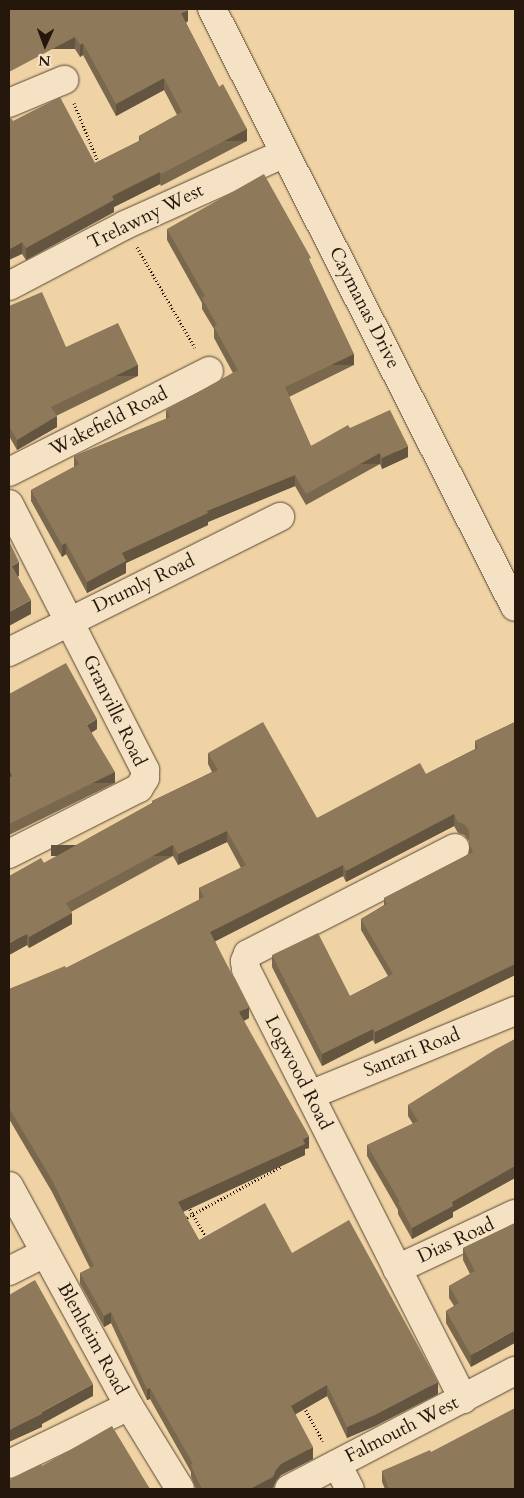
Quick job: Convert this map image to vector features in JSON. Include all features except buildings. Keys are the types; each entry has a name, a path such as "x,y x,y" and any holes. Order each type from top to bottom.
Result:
{"street":[{"name":"Caymanas Drive","path":"212,9 515,608"},
{"path":"9,103 64,80"},
{"name":"Trelawny West","path":"9,286 125,225 285,153"},
{"name":"Wakefield Road","path":"9,472 209,372"},
{"name":"Granville Road","path":"9,504 70,621 144,770 146,778 139,788 9,854"},
{"name":"Drumly Road","path":"9,652 280,517"},
{"name":"Logwood Road","path":"455,848 248,954 245,961 246,969 463,1399"},
{"name":"Santari Road","path":"310,1096 515,1010"},
{"name":"Blenheim Road","path":"9,1186 129,1406 180,1489"},
{"name":"Dias Road","path":"397,1269 515,1214"},
{"path":"9,1271 45,1253"},
{"name":"Falmouth West","path":"289,1489 515,1371"},
{"path":"9,1464 129,1406"},
{"path":"337,1464 350,1489"}],"path":[{"path":"64,80 102,171"},
{"path":"176,1224 288,1163"},
{"path":"184,1197 208,1240"},
{"path":"302,1404 337,1464"}]}
